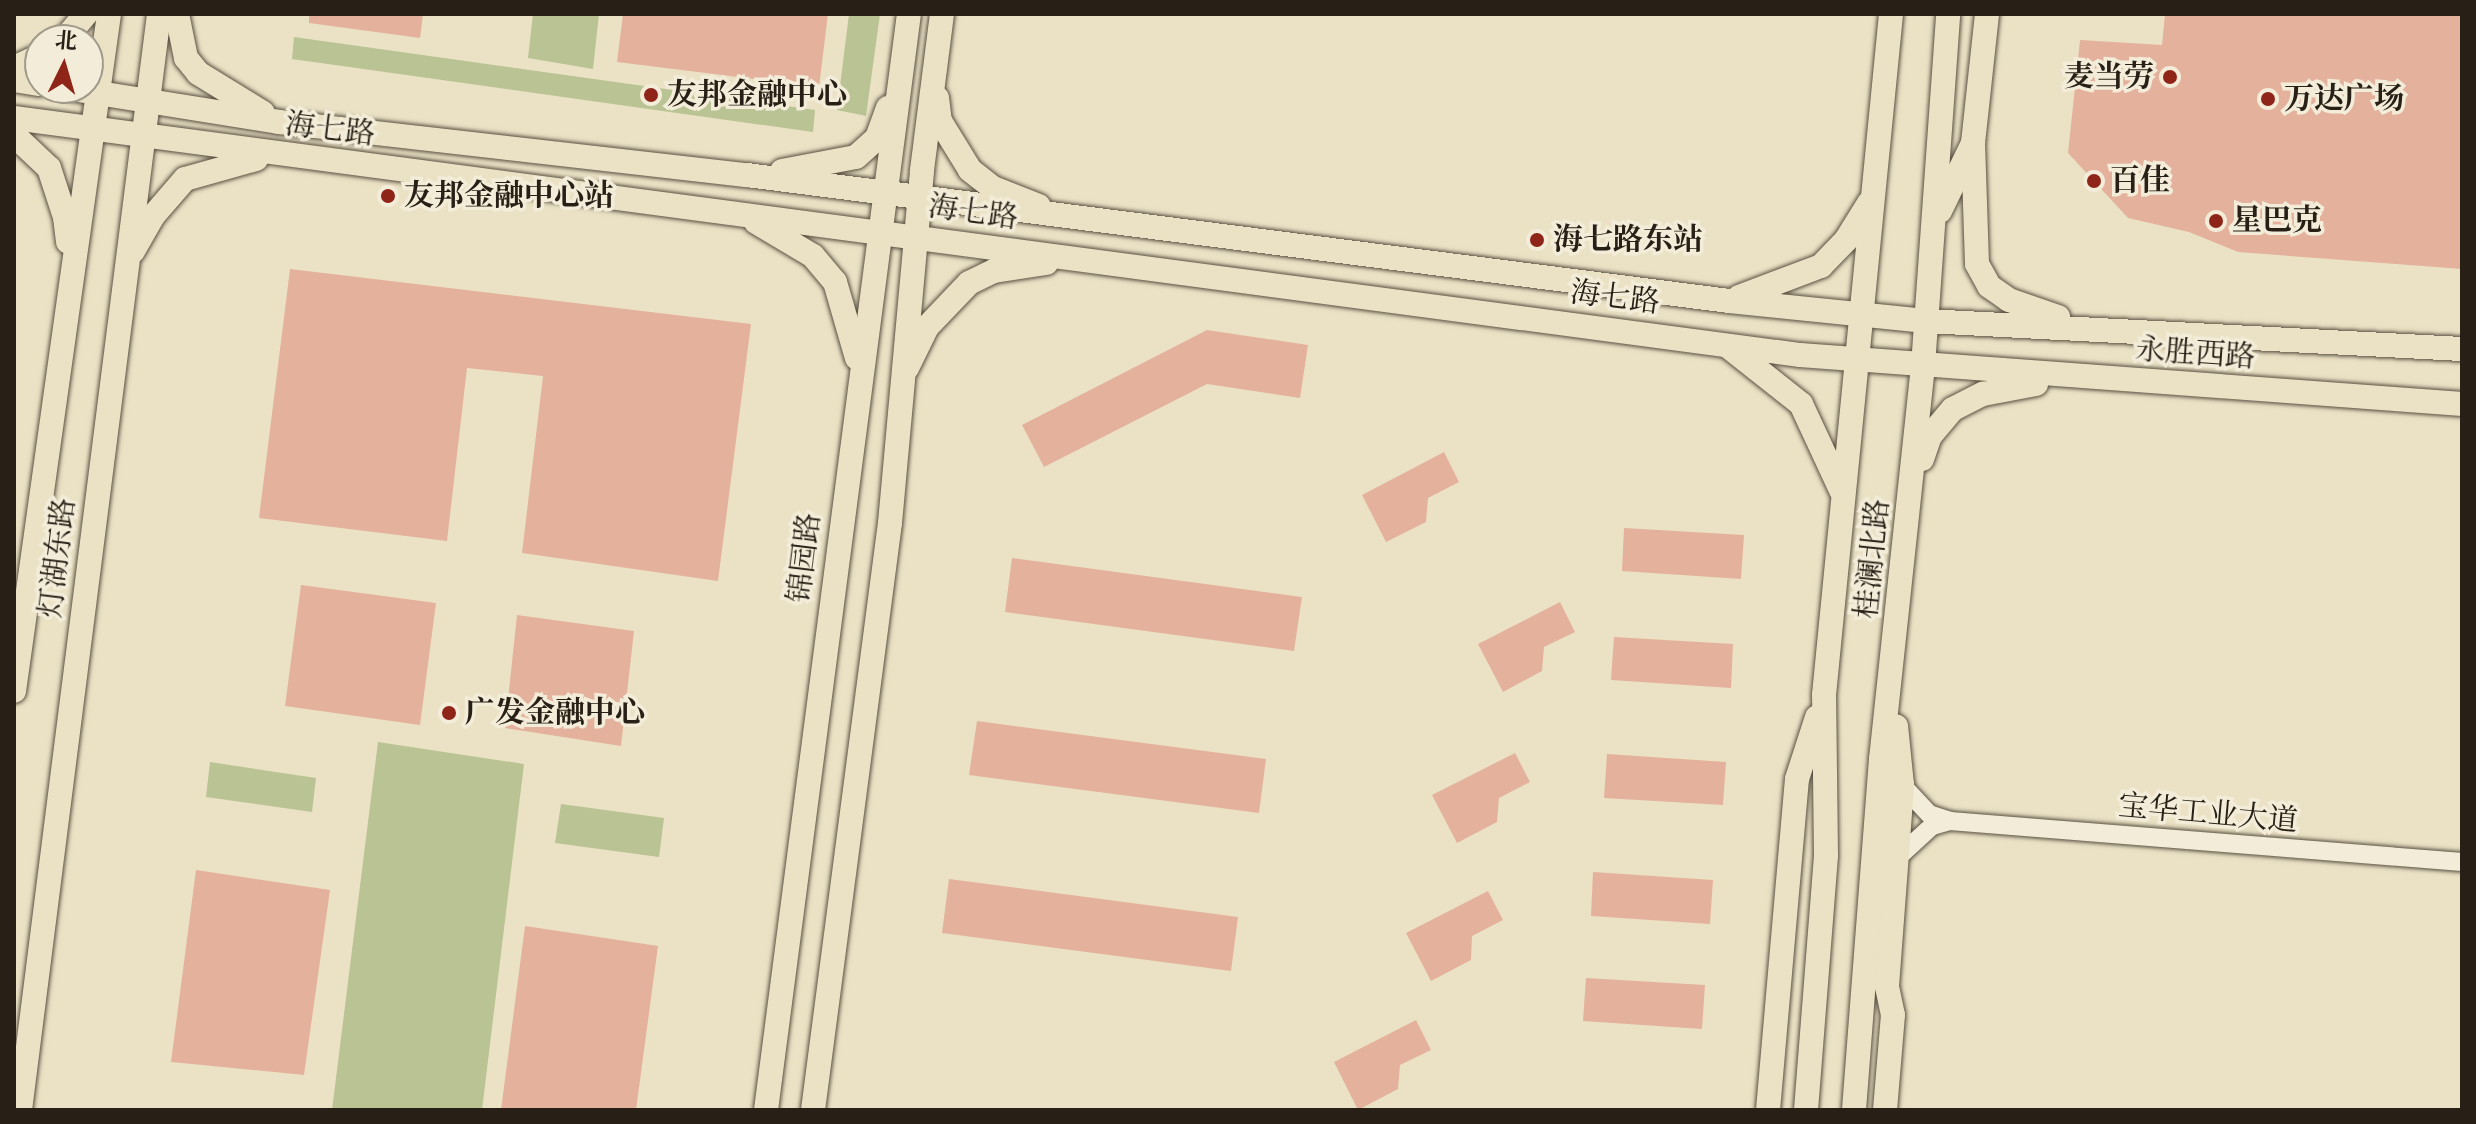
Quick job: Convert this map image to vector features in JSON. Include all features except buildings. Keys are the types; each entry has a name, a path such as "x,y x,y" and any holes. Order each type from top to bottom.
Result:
{"main road":[{"name":"灯湖东路","path":"104,54 109,14"},
{"name":"灯湖东路","path":"20,1110 159,14"},
{"path":"177,14 186,58 198,73 222,92 279,122"},
{"name":"锦园路","path":"766,1110 909,14"},
{"path":"813,1110 890,523 915,237 942,14"},
{"name":"桂澜北路","path":"1806,1110 1826,855 1824,695 1891,14"},
{"name":"桂澜北路","path":"1854,1110 1881,759 1892,689 1923,366 1948,14"},
{"path":"1987,14 1973,143 1977,264 1989,286 2009,300 2083,325"},
{"path":"747,175 823,167 856,157 877,138 901,72"},
{"path":"934,74 940,121 970,170 993,188 1075,219"},
{"path":"104,94 279,122 747,175 1075,219"},
{"name":"灯湖东路","path":"14,691 70,266 98,104"},
{"name":"海七路","path":"14,118 96,127 274,155 1727,345 1923,366"},
{"path":"14,135 35,151 58,187 70,266"},
{"path":"1934,224 1973,143"},
{"path":"128,260 153,216 185,179 274,155"},
{"path":"1729,301 1821,266 1846,240 1872,198"},
{"path":"740,214 813,256 835,282 861,377"},
{"name":"永胜西路","path":"1075,219 1729,301 1926,321 2083,325 2462,349"},
{"path":"901,381 927,327 969,283 994,271 1069,259"},
{"path":"1727,345 1801,404 1842,491"},
{"name":"永胜西路","path":"1923,366 2462,404"},
{"path":"1912,488 1930,436 1953,409 1983,394 2079,378"},
{"path":"1857,1075 1887,986 1902,785 1892,689"},
{"path":"1768,1110 1797,779 1824,695"},
{"path":"1885,1110 1893,1015 1887,986"}],"street":[{"path":"1902,785 1929,814 1950,821"},
{"path":"1896,859 1932,826 1950,821"},
{"name":"宝华工业大道","path":"1950,821 2462,862"}],"green space":[{"path":"533,14 599,14 593,69 528,58"},
{"path":"849,14 880,14 866,116 837,110"},
{"path":"294,37 815,110 813,132 292,59"},
{"path":"378,742 524,764 482,1110 332,1110"},
{"path":"210,762 316,778 312,812 206,797"},
{"path":"561,804 664,818 659,857 555,843"}],"place":[{"name":"麦当劳","path":"2170,77"},
{"name":"友邦金融中心","path":"651,95"},
{"name":"万达广场","path":"2268,99"},
{"name":"百佳","path":"2094,181"},
{"name":"友邦金融中心站","path":"388,196"},
{"name":"星巴克","path":"2216,221"},
{"name":"海七路东站","path":"1537,240"},
{"name":"广发金融中心","path":"449,713"}]}
